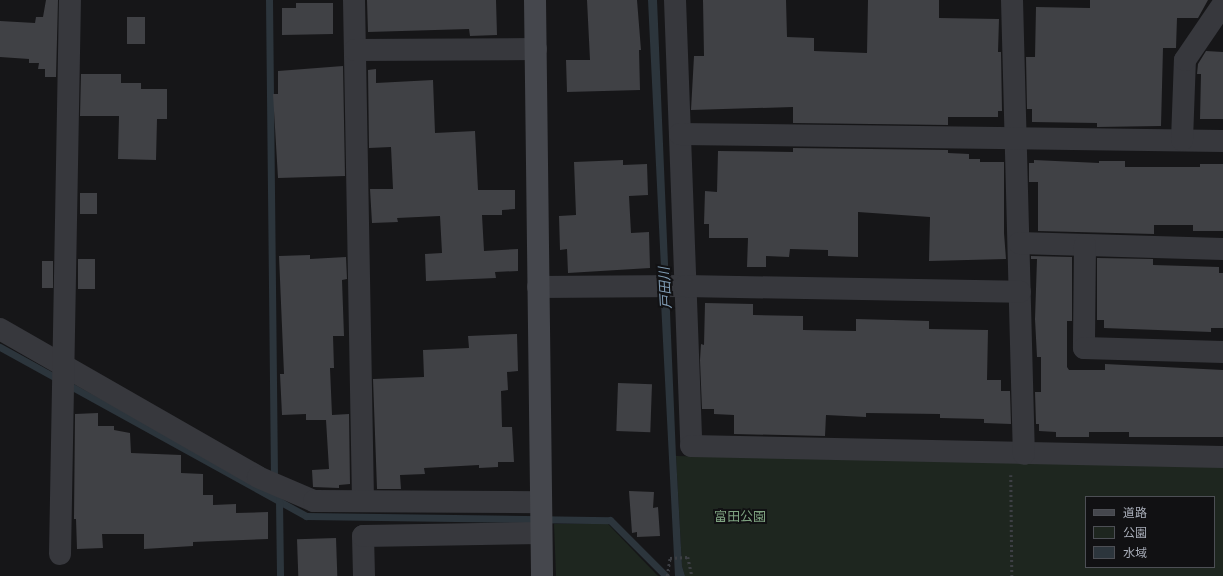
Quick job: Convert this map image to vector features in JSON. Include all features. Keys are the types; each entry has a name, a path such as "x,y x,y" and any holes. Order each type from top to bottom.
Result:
{"street":[{"path":"60,554 70,0"},
{"path":"354,0 363,501"},
{"path":"535,0 542,576"},
{"path":"674,0 680,134 670,286 691,446 1223,457"},
{"path":"1012,0 1020,292 1017,453"},
{"path":"1182,140 1185,60 1223,4"},
{"path":"355,50 536,49"},
{"path":"680,134 1223,141"},
{"path":"1019,243 1223,249"},
{"path":"1085,245 1084,348 1223,352"},
{"path":"538,287 670,286 1020,292"},
{"path":"0,329 64,377 258,476 314,501 541,502"},
{"path":"364,576 363,536 541,534"}],"path":[{"path":"1012,576 1017,453"},
{"path":"667,576 667,565 670,558 688,557 692,576"}],"green space":[{"name":"富田公園","path":"676,456 1223,467 1223,576 685,576 682,566"},
{"path":"554,524 608,524 658,576 556,576"}],"water":[{"name":"戸田川","path":"648,0 657,0 676,456 682,566 685,576 675,576 661,302 657,294 658,275 661,268"}],"building":[{"path":"46,0 58,0 56,77 45,77 45,69 38,69 39,63 29,63 29,59 0,57 0,21 35,23 36,17 43,17"},
{"path":"367,0 496,0 497,35 470,36 469,29 368,32"},
{"path":"587,0 637,0 641,50 639,50 640,90 567,92 566,60 590,60"},
{"path":"703,0 786,0 787,37 814,38 814,51 867,53 868,0 939,0 939,18 999,19 998,52 1001,52 1002,111 998,111 998,117 948,117 948,125 793,123 793,107 691,110 694,56 704,56"},
{"path":"1090,0 1208,0 1198,18 1177,18 1176,48 1163,48 1161,126 1097,127 1097,123 1032,122 1032,109 1027,109 1026,57 1035,57 1036,7 1090,8"},
{"path":"296,3 333,3 333,34 282,35 282,8 296,8"},
{"path":"127,17 145,17 145,44 127,44"},
{"path":"1206,51 1223,52 1223,119 1200,119 1201,74 1197,74 1198,64"},
{"path":"343,66 345,176 278,178 273,94 278,94 278,71"},
{"path":"376,69 376,83 433,80 435,133 475,131 478,190 515,190 515,209 502,210 502,215 482,215 484,251 518,249 518,271 495,272 496,278 426,281 425,254 442,253 440,216 397,218 398,222 372,223 370,189 393,189 391,147 369,148 368,70"},
{"path":"81,74 121,74 121,83 141,83 141,89 167,89 167,119 157,119 156,160 118,159 119,116 80,116"},
{"path":"793,148 948,150 948,153 969,154 969,159 980,159 980,162 1004,162 1004,233 1006,259 929,261 930,217 858,212 858,257 828,256 828,250 790,249 789,257 766,256 766,267 747,267 748,238 709,238 709,224 704,224 705,191 717,192 718,151 793,152"},
{"path":"623,160 623,165 647,164 648,195 629,196 631,233 649,232 650,268 568,273 567,249 560,250 559,216 576,215 574,162"},
{"path":"1034,160 1099,163 1099,161 1125,161 1125,167 1200,167 1200,164 1223,164 1223,231 1193,231 1193,225 1154,225 1154,234 1038,231 1038,182 1029,182 1029,163 1034,163"},
{"path":"80,193 97,193 97,214 80,214"},
{"path":"310,255 310,259 346,257 347,279 342,280 344,336 333,336 334,368 330,368 332,415 349,414 350,484 339,485 339,488 313,487 312,470 329,469 326,420 306,420 306,414 282,415 280,374 284,374 279,256"},
{"path":"1031,256 1072,257 1072,321 1067,321 1067,367 1069,370 1105,370 1105,364 1223,370 1223,437 1129,437 1129,432 1089,432 1089,437 1056,437 1056,432 1039,431 1039,424 1036,424 1035,392 1041,392 1041,357 1037,357 1035,319 1037,259 1031,259"},
{"path":"1097,258 1153,259 1153,265 1219,267 1219,273 1223,273 1223,328 1211,328 1211,332 1104,328 1104,320 1097,320"},
{"path":"78,259 95,259 95,289 78,289"},
{"path":"42,261 53,261 53,288 42,288"},
{"path":"705,303 753,304 753,315 803,316 803,330 856,331 856,319 929,321 929,329 988,330 987,380 1001,380 1001,391 1010,391 1011,424 984,423 984,419 940,418 940,414 866,413 866,417 826,415 825,436 734,434 734,415 714,414 714,409 702,409 700,360 701,344 704,345"},
{"path":"517,334 518,371 507,372 508,390 501,391 502,427 512,427 514,462 498,462 498,467 479,468 479,465 424,468 425,474 400,475 401,489 377,489 373,379 424,377 423,350 469,348 468,336"},
{"path":"618,383 652,384 650,432 616,431"},
{"path":"98,413 98,426 114,426 114,430 130,433 131,453 181,455 181,473 203,474 203,495 213,495 213,505 236,504 236,513 268,512 268,539 193,542 193,546 144,549 144,534 102,534 103,548 77,549 76,519 74,519 75,414"},
{"path":"629,491 654,492 653,508 658,507 660,536 637,537 637,532 632,533"},
{"path":"336,538 337,576 298,576 297,539"}],"waterway":[{"path":"269,0 274,476"},
{"path":"0,347 306,516 610,520 666,576"},
{"path":"279,501 280,576"}]}
